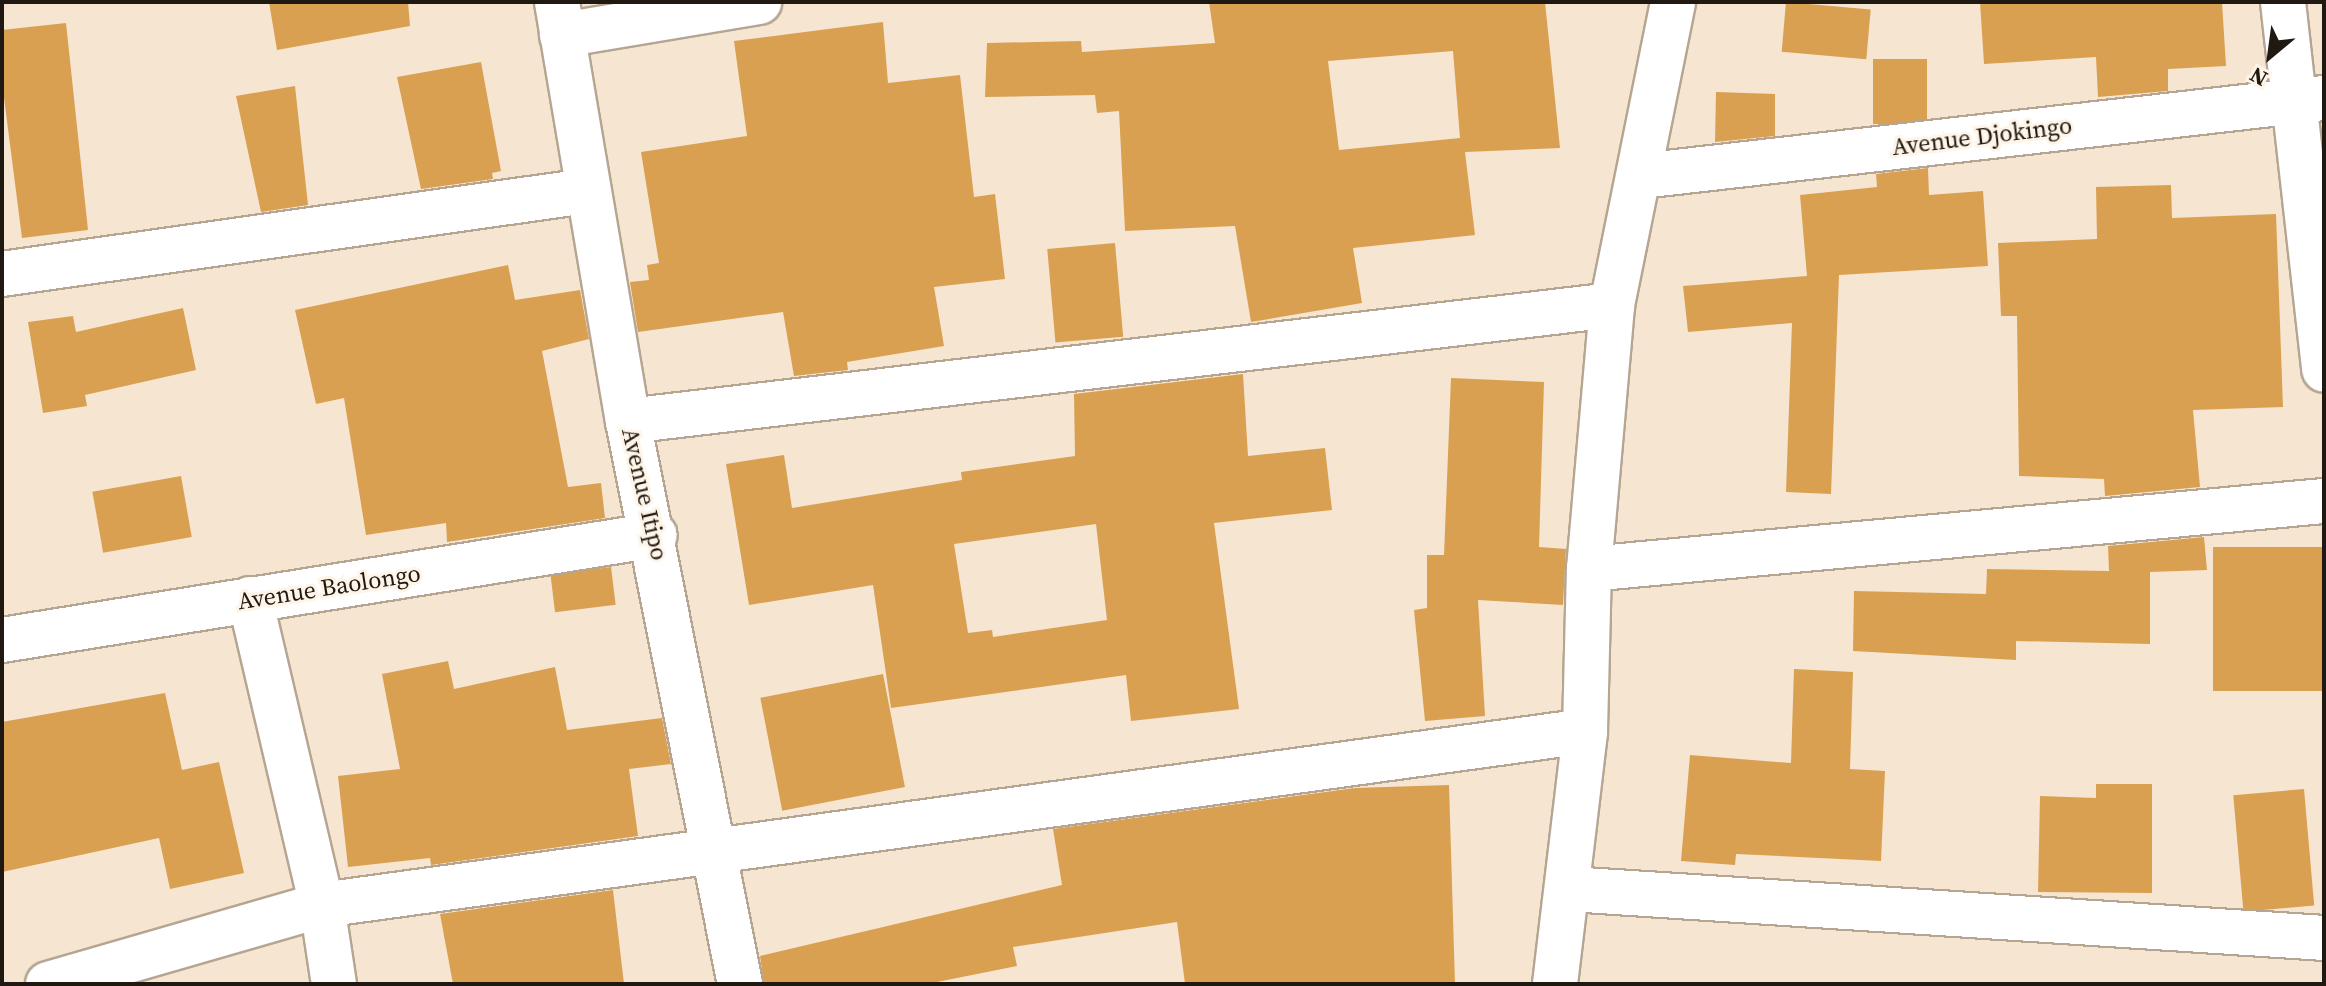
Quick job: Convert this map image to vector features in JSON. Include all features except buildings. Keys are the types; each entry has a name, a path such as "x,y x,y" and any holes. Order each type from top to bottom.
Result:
{"street":[{"path":"559,18 759,2"},
{"path":"1555,984 1569,889 1585,731 1589,569 1612,305 1641,176 1673,2"},
{"path":"2283,2 2307,99 2324,370"},
{"name":"Avenue Itipo","path":"559,18 586,191 628,421 655,535 718,848 740,984"},
{"name":"Avenue Djokingo","path":"1641,176 2307,99"},
{"path":"2,274 586,191"},
{"path":"628,421 1612,305"},
{"path":"1589,569 2324,501"},
{"name":"Avenue Baolongo","path":"2,640 655,535"},
{"path":"250,599 322,905 334,984"},
{"path":"48,984 322,905 718,848 1585,731"},
{"path":"1569,889 2324,938"}]}
